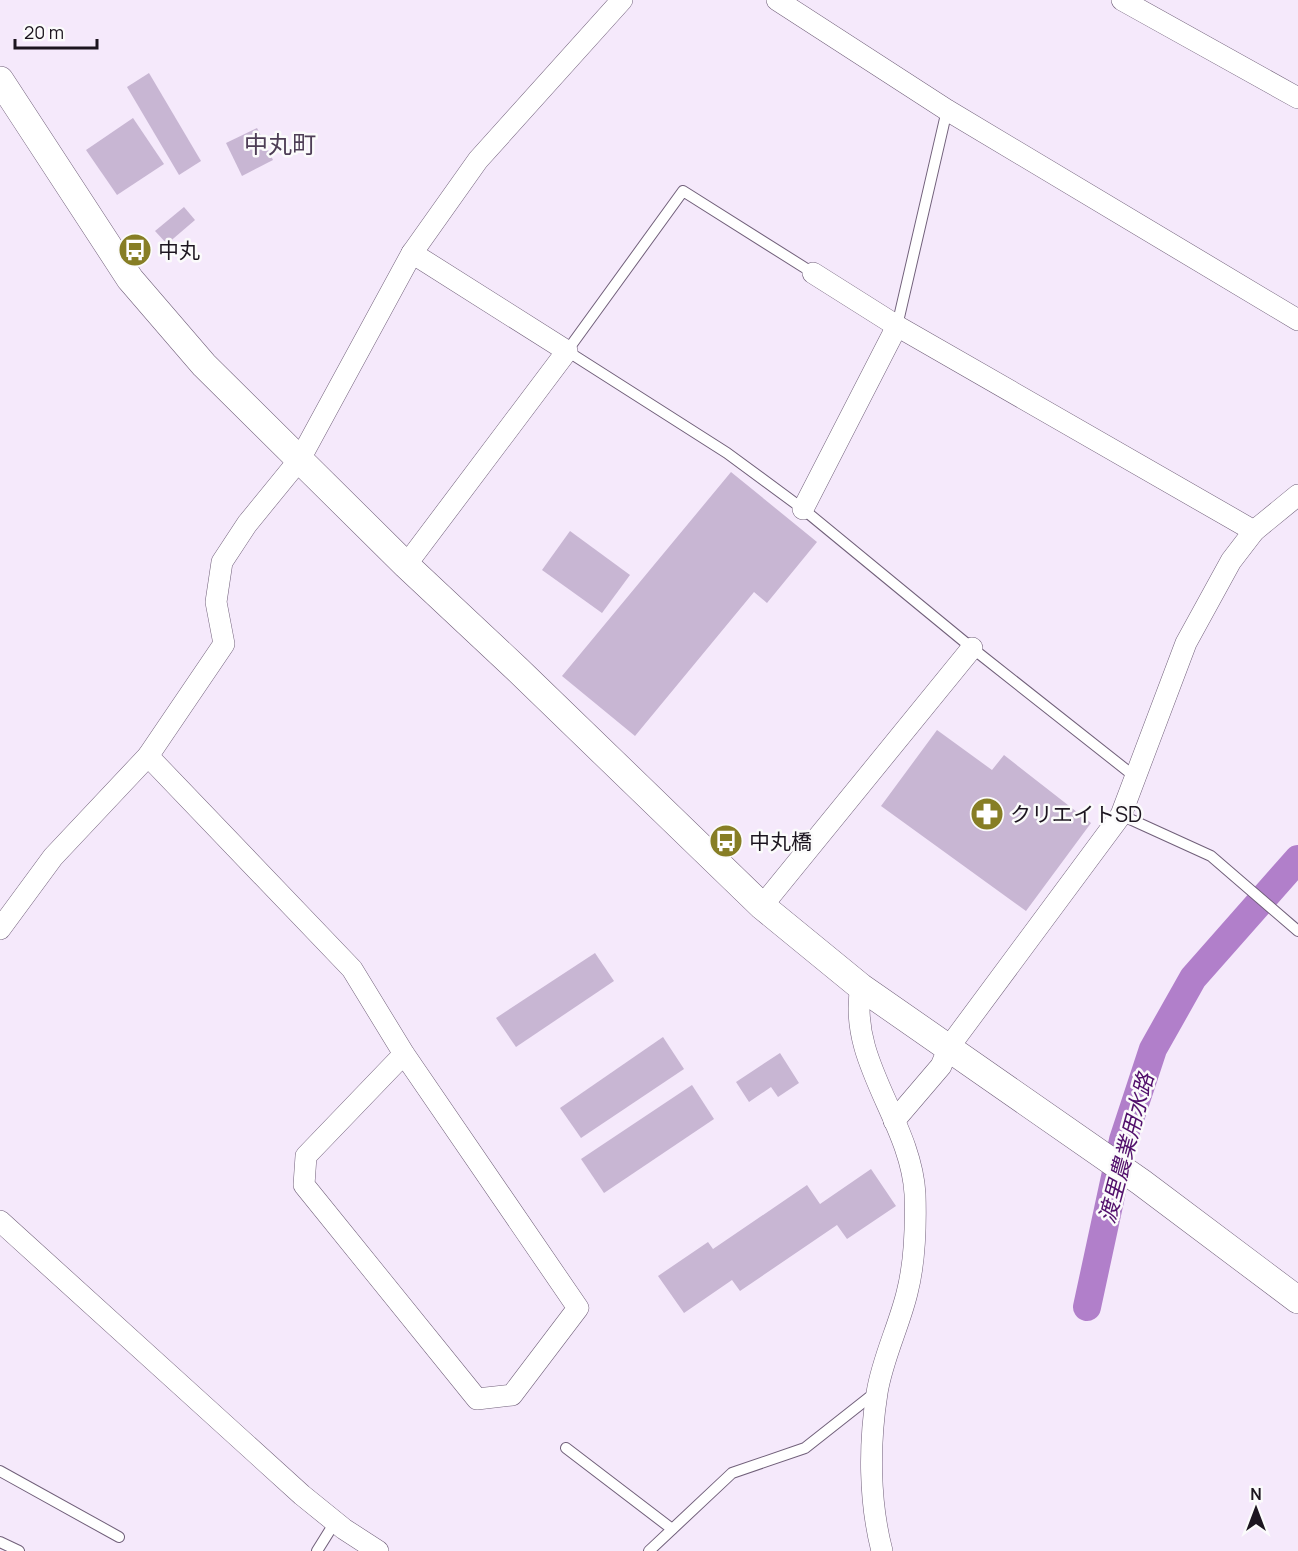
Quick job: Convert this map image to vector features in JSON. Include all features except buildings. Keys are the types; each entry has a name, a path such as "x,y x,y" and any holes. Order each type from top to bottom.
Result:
{"street":[{"path":"0,929 53,856 148,756 224,644 216,602 222,562 247,524 300,459 412,253 478,160 622,0"},
{"path":"777,0 947,110 1298,320"},
{"path":"1122,0 1298,98"},
{"path":"0,80 130,279 154,310 204,365 406,565 762,906 861,987 1141,1182 1298,1300"},
{"path":"406,565 567,351 412,253"},
{"path":"813,273 897,326 1254,531"},
{"path":"803,509 897,326"},
{"path":"894,1121 941,1066 949,1047 1121,815 1186,643 1231,561 1254,531 1298,495"},
{"path":"762,906 972,648"},
{"path":"148,756 352,969 404,1054 578,1308 512,1395 477,1399 304,1185 306,1156 404,1054"},
{"path":"861,987 857,1008 861,1033 911,1165 915,1233 908,1291 877,1392 872,1473 877,1533 882,1551"},
{"path":"0,1221 302,1496 378,1551"}],"lane":[{"path":"897,326 947,110"},
{"path":"813,273 683,191 567,351 727,453 803,509 972,648 1134,776"},
{"path":"1121,815 1211,856 1250,887 1298,931"},
{"path":"649,1551 732,1473 805,1448 877,1392"},
{"path":"566,1448 672,1529"},
{"path":"0,1471 119,1537"},
{"path":"317,1551 335,1522"},
{"path":"0,1542 19,1551"}],"waterway":[{"name":"渡里農業用水路","path":"1087,1307 1123,1140 1153,1049 1193,978 1298,859"}],"place":[{"name":"中丸","path":"135,250"},
{"name":"クリエイトSD","path":"987,814"},
{"name":"中丸橋","path":"726,841"}],"district":[{"name":"中丸町","path":"280,143"}]}
